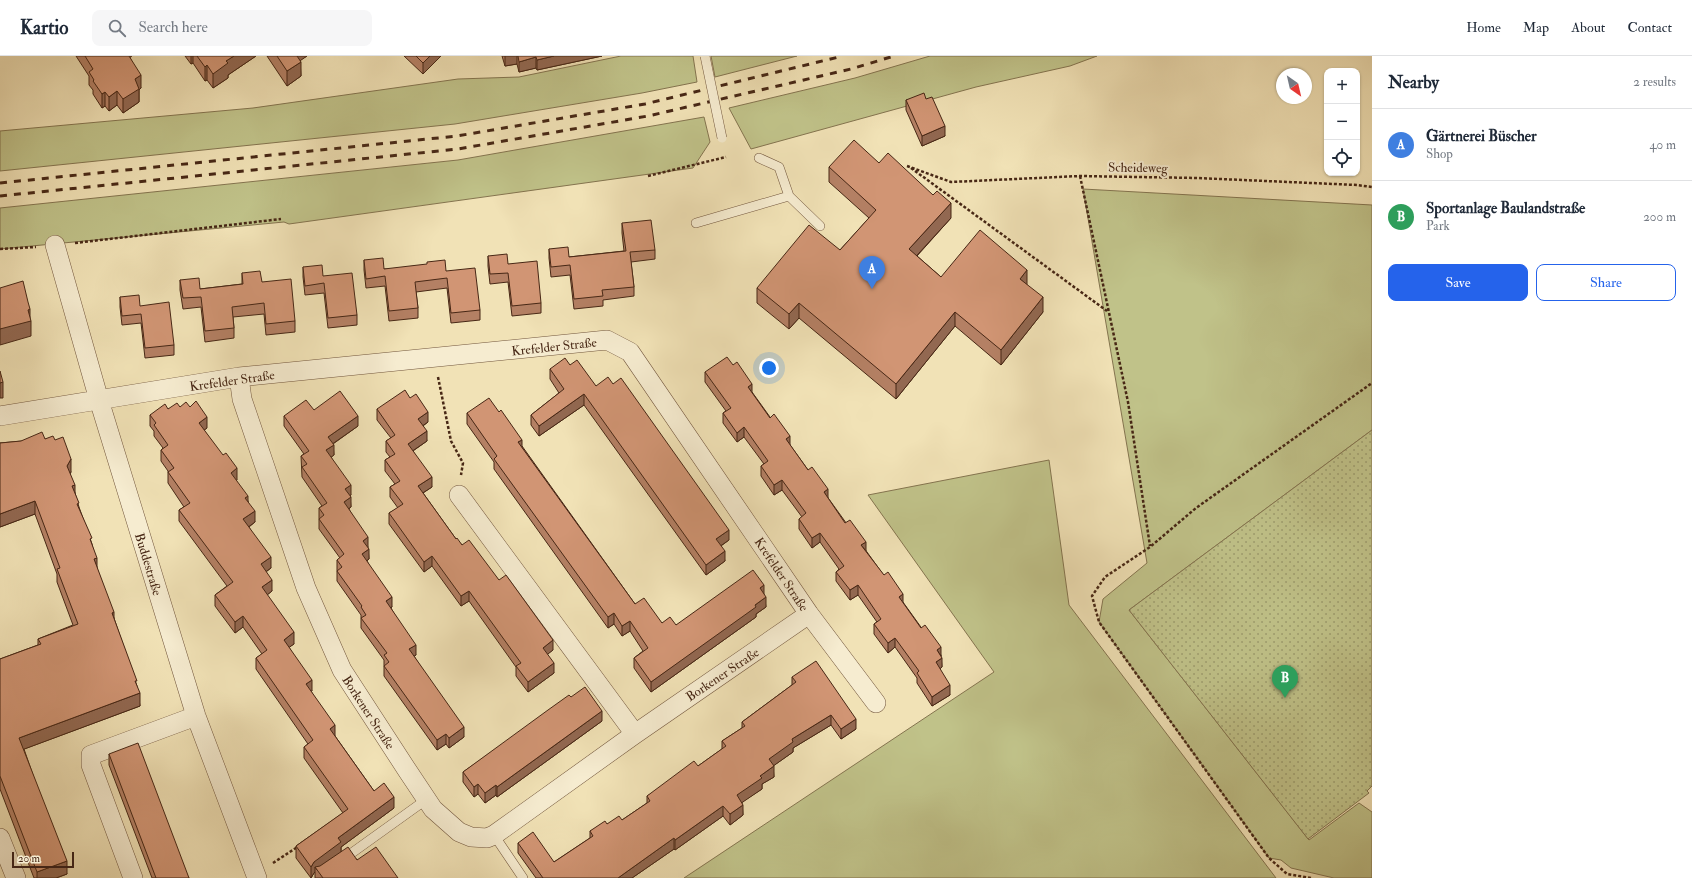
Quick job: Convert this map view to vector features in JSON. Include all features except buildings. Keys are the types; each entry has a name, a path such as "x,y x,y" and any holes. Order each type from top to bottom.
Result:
{"street":[{"name":"Buddestraße","path":"55,245 99,400 196,716 257,876"},
{"name":"Krefelder Straße","path":"0,416 239,377 607,340 630,352 809,614 876,703"},
{"name":"Borkener Straße","path":"239,377 242,399 306,588 342,670 433,809 459,832 471,837 487,838 494,835 635,734 809,614"},
{"path":"459,494 635,734"},
{"path":"133,878 91,765 91,755 196,716"},
{"path":"0,838 16,878"}],"lane":[{"path":"705,56 722,138"},
{"path":"759,158 780,167 789,196 820,226"},
{"path":"696,223 789,196"},
{"path":"336,864 427,799"},
{"path":"494,835 523,878"}],"path":[{"path":"648,176 726,156"},
{"name":"Scheideweg","path":"1108,311 907,166 951,182 1080,176 1205,178 1357,185 1372,188"},
{"path":"1080,176 1128,402 1150,547"},
{"path":"0,249 55,245 281,219"},
{"path":"434,358 451,441 463,463 459,494"},
{"path":"1312,878 1287,874 1269,858 1099,622 1092,596 1105,577 1150,547 1196,508 1372,382"},
{"path":"257,876 300,845"}],"green space":[{"path":"621,56 693,56 697,82 642,93 455,124 0,171 0,131 253,108 458,79 519,77"},
{"path":"711,56 797,56 715,77"},
{"path":"930,56 1097,56 1070,66 976,87 751,149 729,108 855,78"},
{"path":"704,117 710,142 693,168 289,224 284,222 0,249 0,208 458,160"},
{"path":"1083,189 1372,205 1372,430 1129,610 1309,840 1359,803 1372,812 1372,878 1334,878 1291,868 1281,860 1269,858 1099,622 1103,599 1147,563"},
{"path":"1372,430 1372,786 1367,791 1369,793 1308,839 1129,610"},
{"path":"1049,460 1069,605 1276,878 684,878 994,672 868,495"}],"railway":[{"path":"0,183 457,136 645,104 843,56"},
{"path":"0,196 458,149 648,116 851,69 894,56"}],"place":[{"name":"Gärtnerei Büscher","path":"872,289"},
{"name":"Sportanlage Baulandstraße","path":"1285,698"}]}
